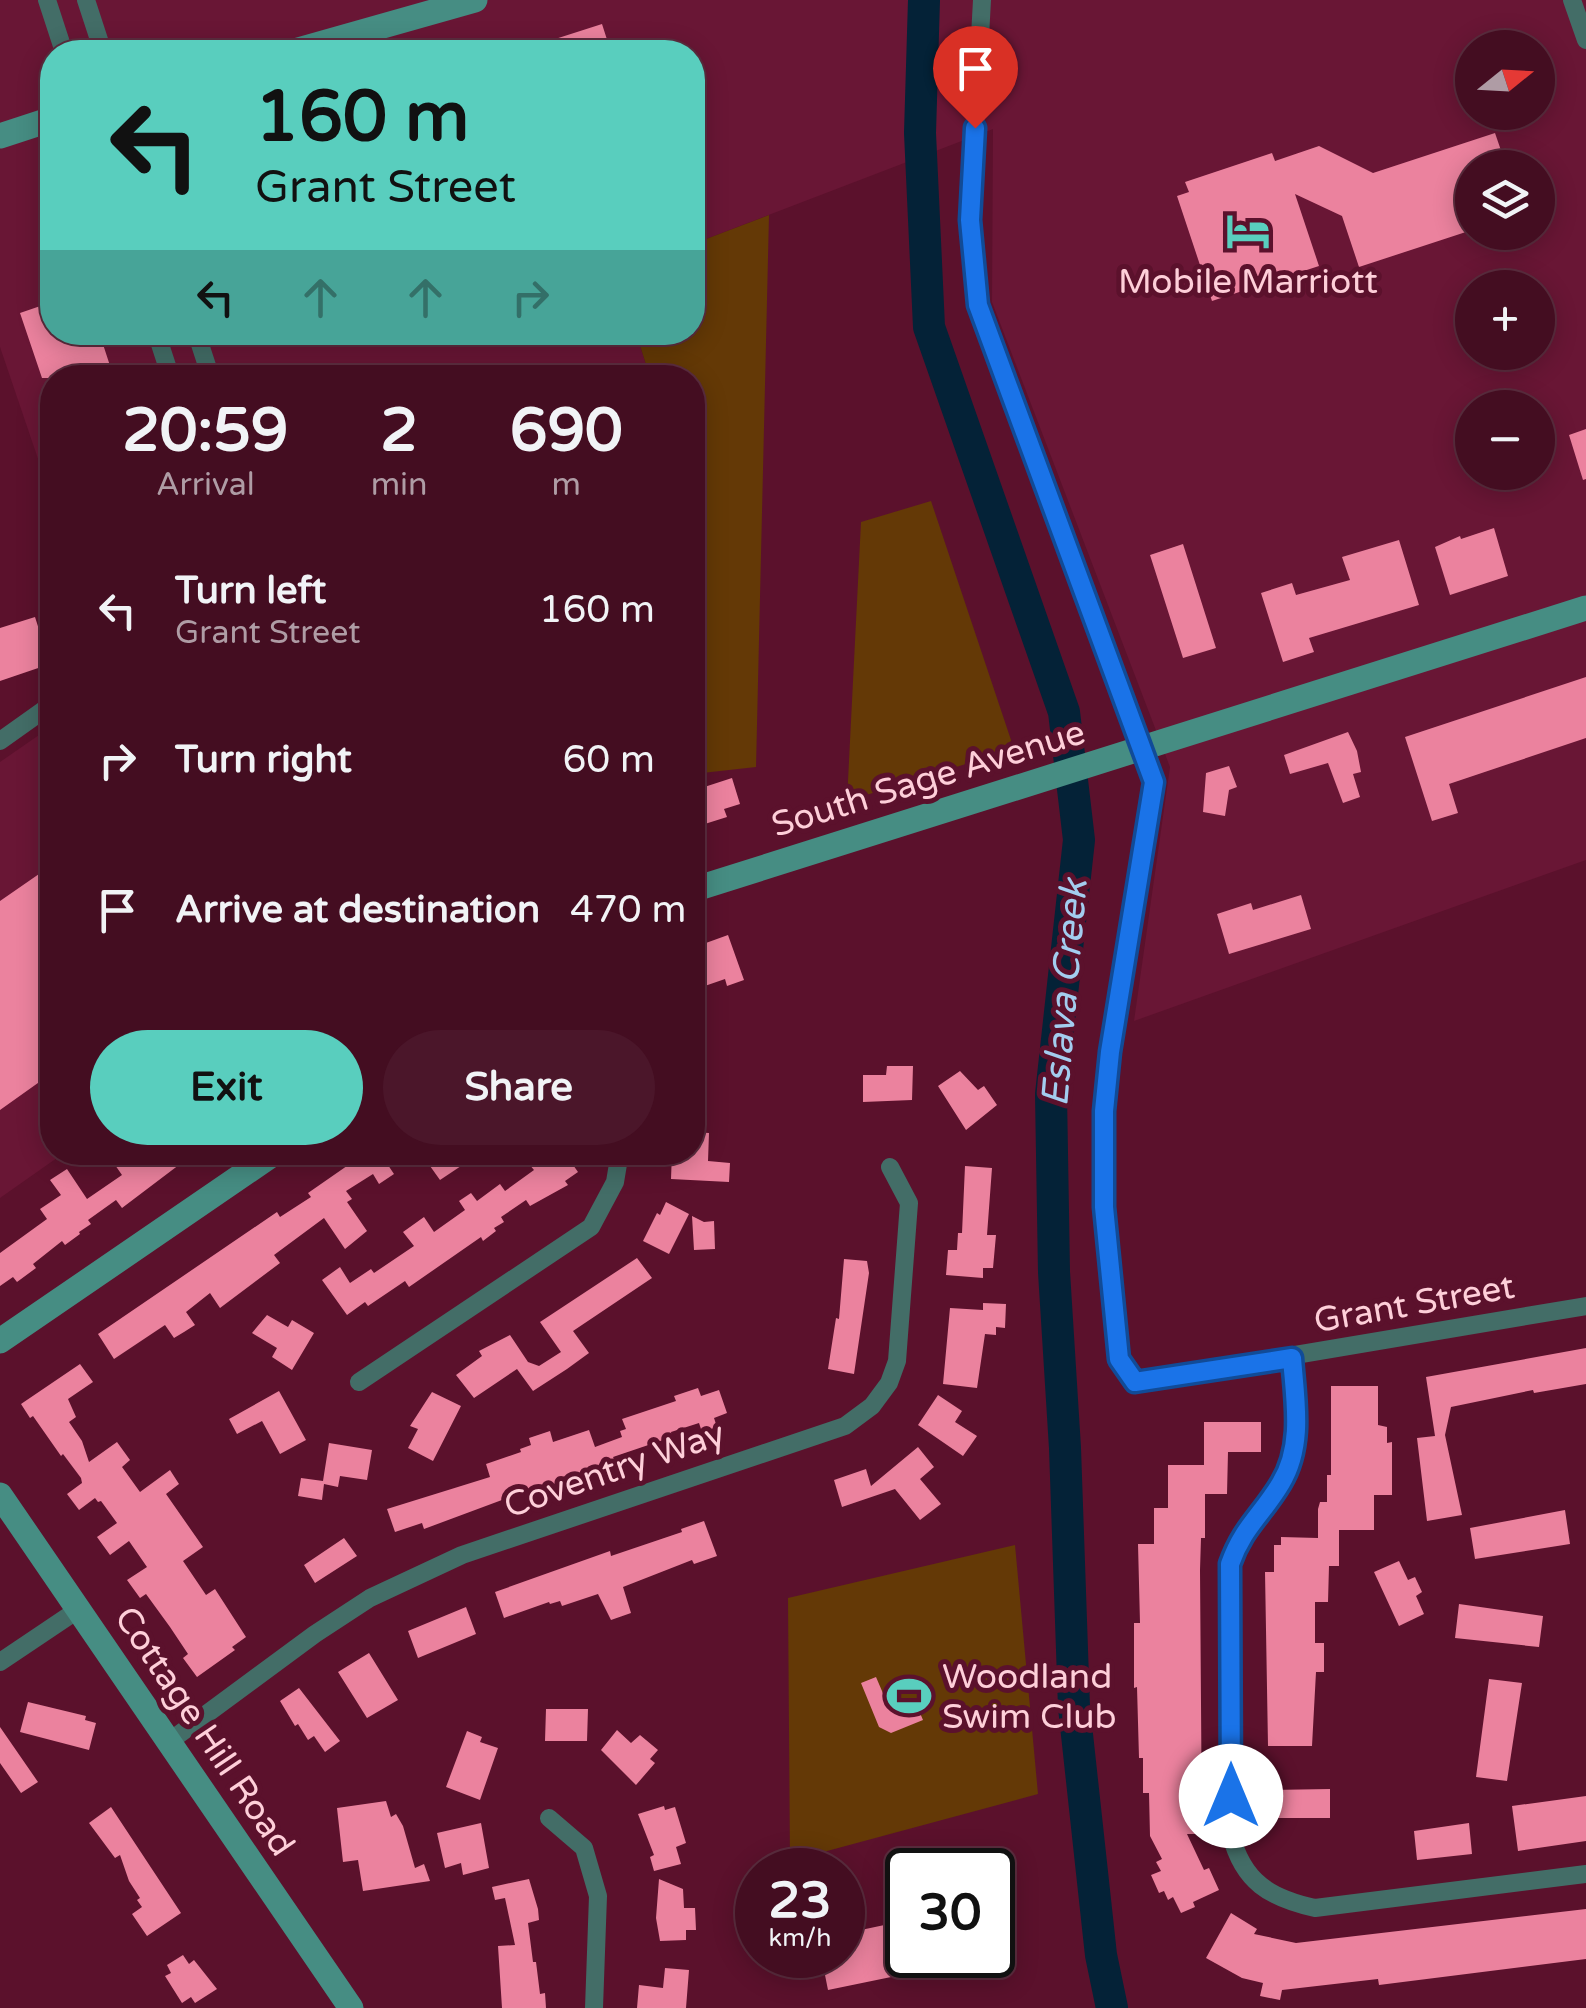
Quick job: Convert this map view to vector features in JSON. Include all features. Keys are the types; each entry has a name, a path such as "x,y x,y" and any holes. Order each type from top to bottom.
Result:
{"street":[{"path":"47,0 60,40"},
{"path":"86,0 99,40"},
{"path":"333,40 475,0"},
{"path":"982,0 970,220 978,305 1142,748"},
{"path":"1572,0 1586,40"},
{"path":"0,136 40,123"},
{"name":"South Sage Avenue","path":"705,886 1586,608"},
{"path":"0,741 40,713"},
{"name":"Grant Street","path":"1142,748 1154,782 1110,1052 1104,1130 1104,1207 1119,1359 1135,1382 1586,1306"},
{"path":"0,1341 257,1165"},
{"path":"360,1382 592,1227 615,1182 618,1165"},
{"name":"Coventry Way","path":"170,1741 315,1634 405,1579 462,1555 845,1426 872,1406 889,1384 897,1362 902,1325 909,1202 890,1167"},
{"path":"1292,1358 1297,1426 1292,1454 1284,1479 1240,1536 1230,1564 1231,1835 1237,1859 1255,1881 1280,1900 1315,1908 1586,1874"},
{"name":"Cottage Hill Road","path":"0,1495 351,2008"},
{"path":"0,1662 79,1609"},
{"path":"550,1818 584,1848 598,1896 594,2008"}],"shaded area":[{"path":"0,0 1586,0 1586,860 1134,1021 1170,767 992,302 993,129 705,239 705,40 40,40 40,123 0,136"},
{"path":"40,127 40,345 640,345 646,365 40,365 40,465 0,347 0,139"},
{"path":"769,215 756,767 705,773 705,365 646,365 640,345 705,345 705,239"},
{"path":"931,501 1014,749 847,801 861,522"},
{"path":"40,734 40,1165 47,1165 0,1198 0,762"},
{"name":"Woodland Swim Club","path":"1015,1545 1038,1794 838,1848 790,1848 788,1598"}],"building":[{"path":"602,24 607,40 552,40"},
{"path":"1495,133 1501,150 1455,150 1455,236 1359,267 1342,216 1295,194 1319,266 1212,301 1177,196 1189,192 1185,182 1272,153 1275,161 1319,146 1373,173"},
{"path":"40,306 40,345 103,345 110,365 40,365 40,372 20,313"},
{"path":"1586,429 1586,479 1583,480 1569,435"},
{"path":"1494,528 1508,576 1450,595 1435,547"},
{"path":"1399,540 1419,605 1309,638 1314,652 1283,662 1261,593 1292,583 1296,595 1350,580 1342,557"},
{"path":"1183,544 1216,648 1183,658 1150,555"},
{"path":"35,617 40,633 40,667 0,681 0,628"},
{"path":"1586,677 1586,738 1449,784 1458,813 1432,821 1405,737"},
{"path":"1348,732 1361,772 1353,774 1360,797 1343,803 1328,763 1290,774 1284,755"},
{"path":"1229,766 1237,787 1229,790 1225,816 1203,812 1206,773"},
{"path":"732,778 740,804 724,809 727,817 705,824 705,787"},
{"path":"40,873 40,1082 0,1110 0,901"},
{"path":"1301,895 1311,929 1229,954 1217,914 1251,903 1253,910"},
{"path":"728,935 744,980 727,986 725,979 705,986 705,943"},
{"path":"887,1066 913,1066 912,1100 863,1102 863,1075 886,1075"},
{"path":"960,1071 978,1090 984,1086 997,1105 966,1130 938,1086"},
{"path":"705,1133 709,1133 708,1161 730,1163 729,1182 671,1179 672,1165 705,1165"},
{"path":"115,1165 179,1165 122,1208 116,1200 88,1220 91,1224 80,1234 65,1245 62,1241 33,1264 36,1268 17,1282 13,1277 0,1286 0,1253 47,1219 40,1209 61,1195 50,1180 67,1169 87,1199 122,1175"},
{"path":"348,1165 388,1165 394,1174 379,1184 373,1174 346,1191 352,1199 347,1202 367,1231 345,1249 324,1218 274,1255 280,1263 220,1308 210,1293 186,1312 195,1325 174,1338 165,1325 114,1359 98,1334 277,1212 280,1217 311,1197 308,1193"},
{"path":"429,1165 462,1165 440,1180"},
{"path":"530,1165 573,1165 578,1172 565,1181 568,1185 530,1206 526,1200 501,1217 504,1222 483,1241 481,1237 409,1287 405,1281 347,1315 322,1280 340,1267 350,1283 371,1269 374,1273 414,1246 403,1232 424,1217 434,1232 465,1210 459,1201 471,1193 477,1201 500,1184 505,1191 534,1170"},
{"path":"965,1166 992,1168 987,1235 996,1235 993,1268 983,1268 983,1278 946,1275 948,1250 957,1250 958,1233 962,1233"},
{"path":"666,1202 689,1214 669,1254 643,1241"},
{"path":"692,1216 704,1222 714,1221 715,1249 694,1250"},
{"path":"637,1258 652,1278 573,1331 589,1353 533,1391 517,1369 474,1398 456,1375 482,1356 479,1351 510,1335 528,1362 539,1366 561,1352 540,1322"},
{"path":"844,1259 867,1261 869,1273 854,1374 828,1369 836,1318 839,1319"},
{"path":"983,1303 1006,1304 1005,1328 996,1327 996,1335 985,1334 977,1388 943,1384 950,1308 983,1310"},
{"path":"267,1315 288,1327 292,1320 314,1333 292,1370 272,1357 277,1348 252,1333"},
{"path":"1586,1348 1586,1384 1451,1407 1445,1435 1462,1515 1427,1521 1417,1438 1435,1436 1426,1377"},
{"path":"80,1364 93,1382 68,1399 76,1417 69,1422 82,1441 89,1462 117,1442 130,1460 122,1467 140,1492 170,1470 179,1484 166,1494 203,1547 183,1561 206,1595 215,1589 246,1637 232,1647 235,1650 197,1677 183,1658 188,1654 170,1627 146,1594 140,1598 127,1580 147,1567 129,1541 110,1555 97,1537 117,1523 95,1498 79,1510 67,1494 82,1483 81,1478 21,1404"},
{"path":"1331,1386 1378,1386 1378,1425 1387,1427 1387,1443 1392,1442 1392,1495 1374,1495 1374,1530 1339,1530 1339,1566 1329,1566 1328,1602 1315,1602 1315,1643 1324,1643 1324,1672 1316,1672 1312,1746 1268,1746 1265,1572 1274,1572 1274,1545 1281,1545 1281,1537 1318,1538 1318,1509 1320,1502 1327,1502 1327,1475 1331,1475"},
{"path":"698,1388 701,1396 719,1390 727,1413 714,1418 717,1427 702,1432 699,1423 671,1432 672,1437 566,1478 567,1483 529,1490 424,1529 422,1523 395,1532 387,1509 490,1477 486,1464 521,1452 520,1449 531,1445 529,1438 550,1431 553,1442 589,1430 595,1447 622,1437 620,1431 626,1429 622,1419 676,1401 674,1396"},
{"path":"279,1391 306,1440 280,1454 262,1421 237,1434 229,1419"},
{"path":"432,1392 461,1406 433,1461 408,1448 418,1429 410,1426"},
{"path":"938,1395 962,1411 955,1422 977,1436 963,1456 918,1425"},
{"path":"1204,1422 1261,1422 1261,1452 1228,1452 1227,1494 1205,1494 1200,1570 1202,1834 1187,1834 1204,1870 1209,1868 1219,1890 1193,1902 1195,1907 1181,1913 1173,1897 1168,1900 1164,1891 1159,1893 1151,1875 1161,1871 1156,1862 1162,1859 1150,1836 1149,1793 1143,1793 1137,1687 1134,1688 1134,1623 1140,1623 1138,1544 1154,1544 1154,1508 1168,1508 1168,1465 1204,1465"},
{"path":"329,1443 372,1450 367,1480 340,1476 338,1487 324,1484 322,1500 298,1496 301,1478 323,1481"},
{"path":"918,1447 934,1467 920,1479 941,1504 920,1520 895,1489 842,1507 834,1480 866,1469 871,1486"},
{"path":"1565,1510 1570,1544 1475,1559 1470,1528"},
{"path":"704,1521 717,1556 694,1564 692,1560 623,1587 631,1613 611,1620 598,1594 562,1606 560,1601 549,1602 504,1618 495,1592 610,1551 611,1556 682,1532 681,1529"},
{"path":"344,1538 357,1556 315,1583 304,1565"},
{"path":"1399,1561 1408,1580 1415,1577 1422,1592 1416,1596 1424,1614 1399,1626 1374,1572"},
{"path":"1459,1604 1543,1616 1539,1647 1455,1638"},
{"path":"466,1607 476,1634 418,1658 408,1631"},
{"path":"369,1653 398,1700 367,1718 338,1672"},
{"path":"876,1677 888,1705 903,1711 917,1706 923,1720 891,1733 879,1727 861,1683"},
{"path":"1489,1679 1522,1683 1507,1781 1476,1777"},
{"path":"299,1688 340,1741 325,1752 314,1736 308,1740 298,1724 295,1726 280,1701"},
{"path":"28,1702 86,1716 85,1720 96,1723 89,1750 20,1732"},
{"path":"546,1709 588,1709 587,1741 545,1741"},
{"path":"0,1727 38,1782 21,1793 0,1763"},
{"path":"617,1730 631,1743 640,1735 658,1750 650,1759 655,1763 636,1785 601,1750"},
{"path":"467,1731 482,1737 480,1742 498,1748 480,1800 446,1787"},
{"path":"1330,1789 1330,1818 1266,1818 1265,1790"},
{"path":"1586,1796 1586,1841 1518,1851 1512,1806"},
{"path":"386,1801 391,1817 396,1814 403,1826 415,1868 424,1864 430,1881 363,1891 358,1860 343,1862 337,1808"},
{"path":"664,1806 665,1810 675,1807 686,1843 676,1847 681,1864 654,1871 650,1857 654,1855 638,1814"},
{"path":"111,1807 181,1913 147,1936 132,1914 142,1907 120,1855 115,1858 89,1823"},
{"path":"481,1823 489,1868 463,1875 461,1863 445,1868 437,1833"},
{"path":"1469,1823 1472,1854 1417,1860 1414,1831"},
{"path":"529,1879 539,1920 528,1923 533,1962 540,1994 545,1993 546,2008 502,2008 498,1946 515,1945 505,1898 495,1900 492,1887"},
{"path":"659,1879 683,1889 684,1908 695,1908 696,1930 686,1930 686,1940 660,1941 656,1918"},
{"path":"1586,1909 1586,1959 1379,1985 1378,1979 1282,1990 1280,2000 1260,1996 1263,1983 1242,1978 1206,1958 1231,1913 1257,1929 1254,1934 1296,1943"},
{"path":"885,1925 886,1978 828,1990 826,1978 865,1978 865,1929"},
{"path":"183,1955 189,1964 194,1960 217,1989 195,2003 191,1997 182,2003 165,1976 171,1973 167,1965"},
{"path":"665,1968 689,1970 686,2008 637,2008 639,1985 663,1988"}],"waterway":[{"name":"Eslava Creek","path":"924,0 920,133 929,327 1064,712 1079,840 1051,1094 1054,1272 1074,1707 1101,1955 1112,2008"}],"place":[{"name":"Mobile Marriott","path":"1248,231"},
{"name":"Woodland Swim Club","path":"909,1696"}],"route":[{"path":"975,128 970,220 978,305 1154,782 1104,1111 1104,1207 1119,1359 1135,1382 1292,1358 1297,1426 1292,1454 1284,1479 1240,1536 1230,1564 1231,1796"}]}
